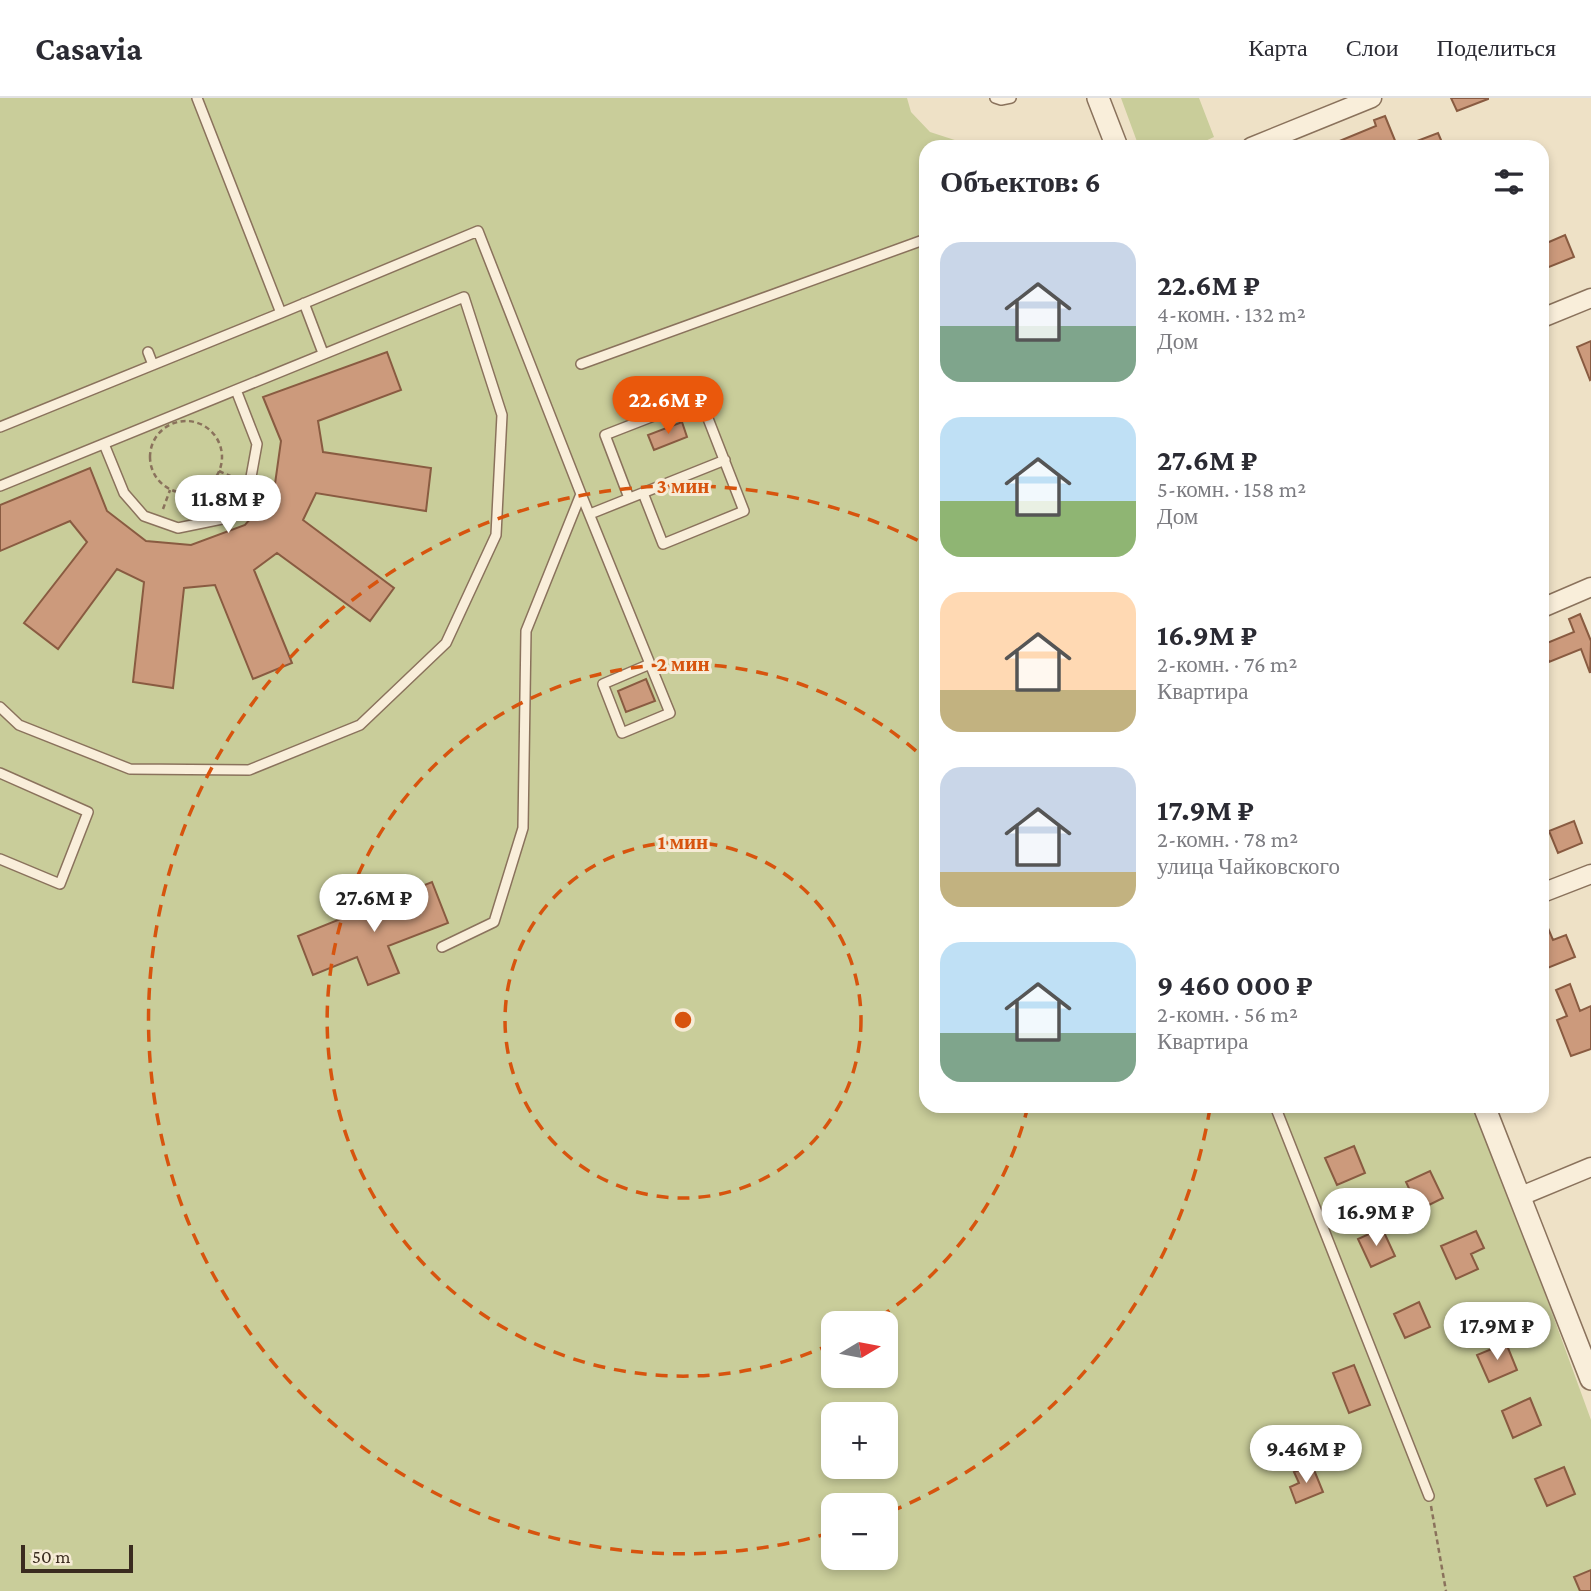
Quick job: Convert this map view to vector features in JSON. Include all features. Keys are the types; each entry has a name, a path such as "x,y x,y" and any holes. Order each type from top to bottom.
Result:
{"street":[{"path":"1098,98 1112,140"},
{"path":"1268,140 1372,98"},
{"path":"1549,315 1591,298"},
{"path":"1549,605 1591,587"},
{"path":"1549,890 1591,874"},
{"path":"1487,1113 1591,1379"},
{"path":"1521,1196 1591,1167"}],"lane":[{"path":"197,98 281,313"},
{"path":"995,98 1011,98"},
{"path":"0,427 478,231 670,713 622,733 603,684 650,664"},
{"path":"581,364 919,242"},
{"path":"0,486 464,297 502,415 496,534 446,643 360,726 249,770 130,769 19,725 0,707"},
{"path":"304,303 323,353"},
{"path":"148,352 153,365"},
{"path":"104,444 124,494 144,516 178,528 222,519 249,488 257,444 236,390"},
{"path":"629,498 605,435 700,398 744,511 663,544 643,493"},
{"path":"590,514 724,460"},
{"path":"442,947 494,922 523,828 526,631 581,494"},
{"path":"0,773 88,812 60,884 0,859"},
{"path":"1278,1113 1429,1496"}],"path":[{"path":"181,421 205,426 220,446 222,457 219,471 208,486 197,492 186,494 170,490 157,479 151,468 149,455 152,443 159,432 181,421"},
{"path":"219,471 250,484"},
{"path":"158,521 170,490"},
{"path":"1429,1496 1446,1591"}],"green space":[{"path":"0,98 907,98 911,112 930,132 955,140 919,140 919,1113 1476,1113 1519,1222 1591,1420 1591,1591 0,1591"},
{"path":"1121,98 1199,98 1214,137 1207,140 1136,140"}],"building":[{"path":"1451,98 1488,98 1488,99 1457,111"},
{"path":"1385,116 1395,140 1342,140 1376,126 1374,120"},
{"path":"1438,133 1441,140 1420,140"},
{"path":"1565,235 1574,257 1549,267 1549,242"},
{"path":"1591,341 1591,379 1590,380 1577,347"},
{"path":"387,352 401,390 318,421 323,452 431,468 426,511 316,493 303,520 394,588 370,621 277,553 254,570 292,663 253,679 215,585 184,588 173,688 133,682 144,582 117,569 58,649 24,623 87,542 70,521 0,551 0,505 90,468 107,511 146,541 191,545 245,525 274,491 281,441 263,397"},
{"path":"682,422 687,437 654,450 648,435"},
{"path":"1580,614 1591,641 1590,673 1581,649 1549,662 1549,642 1574,632 1569,619"},
{"path":"646,679 655,701 626,712 618,691"},
{"path":"1574,821 1582,843 1558,853 1549,831"},
{"path":"432,882 448,923 388,946 399,973 368,985 357,957 313,975 298,936"},
{"path":"1549,931 1553,940 1566,935 1575,957 1549,967"},
{"path":"1570,984 1580,1011 1591,1006 1591,1049 1571,1056 1557,1020 1567,1016 1556,990"},
{"path":"1354,1146 1365,1173 1337,1185 1325,1158"},
{"path":"1430,1171 1443,1198 1419,1210 1406,1182"},
{"path":"1382,1228 1395,1256 1371,1267 1358,1239"},
{"path":"1476,1231 1484,1248 1471,1254 1478,1269 1456,1279 1441,1246"},
{"path":"1419,1302 1430,1327 1405,1338 1394,1314"},
{"path":"1506,1343 1517,1370 1489,1382 1477,1355"},
{"path":"1354,1365 1370,1405 1349,1413 1333,1373"},
{"path":"1530,1398 1541,1425 1513,1438 1502,1411"},
{"path":"1312,1465 1323,1492 1296,1503 1290,1487 1299,1483 1294,1472"},
{"path":"1564,1467 1575,1494 1547,1506 1535,1479"},
{"path":"1591,1570 1591,1591 1580,1591 1574,1577"}]}
